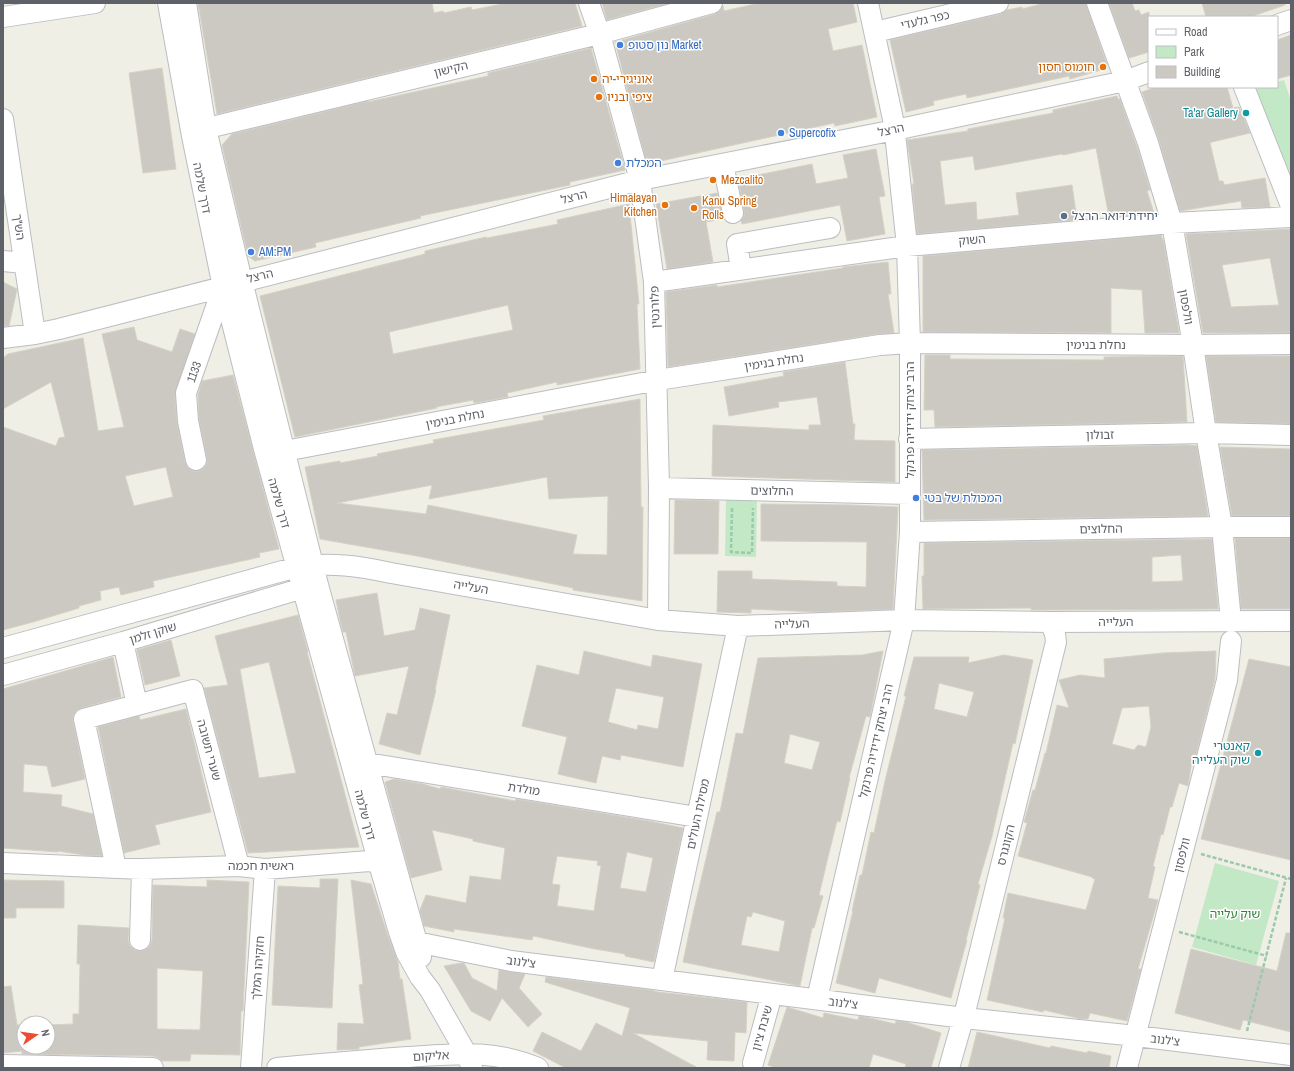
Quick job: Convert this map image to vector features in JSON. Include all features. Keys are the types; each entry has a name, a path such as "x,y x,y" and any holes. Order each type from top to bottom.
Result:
{"street":[{"path":"3,17 95,3"},
{"name":"דרך שלמה","path":"168,3 199,133 232,284 264,450 305,566 360,766 379,864 398,932 409,959 430,990 469,1061"},
{"name":"דרך שלמה","path":"186,3 199,133"},
{"name":"פלורנטין","path":"589,3 640,180 654,282 658,380 658,620"},
{"name":"הקישון","path":"199,133 599,34 712,3"},
{"name":"הרב יצחק ידידיה פרנקל","path":"817,999 904,620 910,532 910,343 907,246 895,130 868,3"},
{"name":"כפר גלעדי","path":"875,32 998,3"},
{"name":"וולפסון","path":"1097,3 1148,144 1172,223 1222,527 1231,621"},
{"path":"1278,25 1291,20"},
{"name":"הרצל","path":"3,338 35,334 640,180 895,130 1125,81 1148,72"},
{"path":"1244,88 1291,206"},
{"name":"הש\"ך","path":"3,119 35,334"},
{"path":"723,164 733,213"},
{"name":"השוק","path":"654,282 907,246 1172,223 1291,217"},
{"path":"741,269 737,244 830,228"},
{"path":"3,261 24,264"},
{"name":"דרך שלמה","path":"232,284 285,451 305,566 303,588 430,990"},
{"name":"1133","path":"196,460 188,421 186,393 232,284"},
{"name":"נחלת בנימין","path":"264,450 272,452 285,451 658,380 880,345 910,343 1193,345 1291,344"},
{"name":"זבולון","path":"909,440 1206,433 1291,435"},
{"name":"החלוצים","path":"659,488 910,494"},
{"name":"החלוצים","path":"910,532 1291,527"},
{"name":"העלייה","path":"305,566 359,566 391,573 658,620 738,626 904,620 1050,622 1291,621"},
{"name":"שוקן זלמן","path":"3,648 305,566"},
{"name":"שוקן זלמן","path":"3,675 122,642 303,588"},
{"name":"הקונגרס","path":"949,1068 964,1018 1056,642 1055,634 1050,622"},
{"name":"מסילת העולים","path":"662,980 738,626"},
{"name":"וולפסון","path":"1127,1068 1227,680 1231,641"},
{"path":"122,642 137,705"},
{"name":"שערי תשובה","path":"116,868 84,719 193,690 239,866"},
{"name":"מולדת","path":"360,766 697,817"},
{"name":"ראשית חכמה","path":"3,863 142,869 239,866 265,869 370,861 379,864"},
{"path":"140,940 142,869"},
{"name":"חזקיהו המלך","path":"251,1068 265,869"},
{"name":"צ'לנוב","path":"398,932 416,942 511,961 964,1018 1136,1036 1218,1038 1243,1049 1291,1055"},
{"name":"שיבת ציון","path":"753,1063 772,994"},
{"name":"אליקום","path":"277,1068 469,1061 501,1056 522,1061 538,1068"},
{"path":"3,1065 153,1068"}],"path":[{"path":"732,503 731,552 752,553 753,506"},
{"path":"1184,849 1291,879"},
{"path":"1243,1049 1286,878"},
{"path":"1163,928 1267,956"}],"green space":[{"path":"1284,80 1291,101 1291,202 1241,88 1278,88 1278,82"},
{"path":"726,498 757,499 756,557 725,556"},
{"name":"שוק עלייה","path":"1215,863 1279,881 1256,965 1192,947"}],"building":[{"path":"198,3 432,3 434,13 443,11 444,13 471,7 472,10 507,3 575,3 582,26 217,114"},
{"path":"602,3 669,3 607,20"},
{"path":"760,3 853,3 857,22 828,29 833,51 862,45 877,117 835,126 834,123 647,164 615,42 715,14 720,11 723,6 724,11"},
{"path":"1045,3 1086,3 1108,68 1070,79 1069,76 967,98 966,94 933,101 934,105 906,112 890,40 1001,14 1007,10 1022,7 1022,9"},
{"path":"1109,3 1132,3 1135,11 1139,10 1141,15 1149,12 1148,52 1129,58"},
{"path":"1202,3 1284,3 1285,5 1253,16 1206,16"},
{"path":"1291,35 1291,75 1278,79 1278,40"},
{"path":"591,48 625,170 570,182 570,185 420,216 421,218 315,243 316,247 255,261 248,256 222,145 232,134 368,101 488,76 488,73"},
{"path":"162,68 176,169 143,173 129,73"},
{"path":"1154,88 1227,88 1233,108 1239,107 1250,133 1210,143 1219,181 1223,181 1224,185 1265,178 1270,207 1242,208 1241,201 1180,211 1159,140 1142,92"},
{"path":"1117,96 1118,99 1120,99 1137,147 1150,190 1147,191 1154,213 1109,217 1096,148 975,170 973,156 940,161 945,205 976,202 977,220 1019,215 1016,193 1072,185 1077,220 917,234 912,184 914,184 907,140 968,131 968,129 1053,113 1053,110"},
{"path":"876,149 885,196 879,197 885,234 847,241 840,205 742,224 741,220 744,216 744,211 738,179 812,164 816,184 848,178 843,155"},
{"path":"717,193 724,219 706,222 713,262 667,269 656,204"},
{"path":"629,204 639,304 637,304 640,369 557,385 557,382 507,393 508,397 474,403 473,400 295,437 260,296 425,254 425,251 486,237 558,224 557,220","holes":["508,305 513,330 393,354 389,332"]},
{"path":"1291,229 1291,333 1203,333 1186,234","holes":["1270,258 1279,305 1231,307 1222,265"]},
{"path":"1161,235 1164,243 1179,333 1145,333 1142,290 1111,288 1111,333 923,332 923,256"},
{"path":"888,262 891,294 888,294 894,333 878,334 668,367 666,292 717,285 717,287 843,267"},
{"path":"3,282 17,289 9,326 3,326"},
{"path":"134,327 137,340 172,352 180,329 195,334 175,394 177,423 185,462 187,467 192,471 199,471 204,468 207,463 199,419 198,395 202,381 233,375 279,549 259,553 260,557 153,581 154,587 121,595 119,587 100,591 101,600 79,606 79,608 3,630 3,427 56,446 59,438 65,437 51,382 3,409 3,358 8,354 83,338 98,431 124,427 102,334","holes":["166,467 173,497 134,506 125,476"]},
{"path":"925,355 950,355 950,359 1104,360 1104,357 1183,356 1187,422 935,427 934,410 924,410"},
{"path":"1206,356 1291,356 1291,424 1216,422"},
{"path":"845,362 853,424 855,424 854,440 895,441 895,482 712,476 713,425 809,430 809,425 821,425 817,397 778,402 779,407 729,416 724,387 784,376 783,372"},
{"path":"640,399 641,507 643,507 642,601 573,590 573,588 417,556 320,539 305,467 340,461 340,463 378,456 377,454 434,443 433,440 544,420 543,416","holes":["547,477 549,499 608,496 607,555 573,554 577,535 428,505 426,514 337,503 432,485 429,499"]},
{"path":"1197,446 1208,516 924,520 922,450"},
{"path":"1220,447 1291,449 1291,516 1232,516"},
{"path":"675,500 719,501 718,554 674,554"},
{"path":"761,504 898,507 893,609 815,612 751,609 751,613 717,612 718,571 752,571 752,579 837,582 837,586 866,587 867,542 761,541"},
{"path":"1235,538 1291,538 1291,609 1241,609"},
{"path":"1212,539 1218,609 923,609 922,576 924,576 924,543","holes":["1181,555 1183,581 1152,582 1152,557"]},
{"path":"377,593 384,636 415,630 420,608 450,615 436,690 420,755 379,744 387,713 397,715 409,666 355,676 346,632 343,632 336,600"},
{"path":"298,615 359,847 248,853 204,688 228,685 215,636","holes":["269,662 296,773 259,778 240,669"]},
{"path":"171,640 180,676 145,685 137,650"},
{"path":"584,651 651,667 653,655 702,664 683,767 621,755 620,760 602,756 596,783 558,774 567,737 522,726 537,665 579,675","holes":["616,688 664,697 658,729 638,725 637,730 608,722"]},
{"path":"883,651 870,717 866,716 849,778 840,822 837,821 828,857 819,895 823,896 814,928 812,928 800,986 683,962 717,812 720,812 736,733 743,734 758,658 862,655","holes":["790,734 820,742 812,770 784,763","753,912 785,921 779,952 741,945 747,916 751,917"]},
{"path":"1216,651 1215,679 1196,755 1193,754 1188,786 1179,783 1172,807 1170,807 1163,835 1161,834 1153,866 1155,867 1148,898 1158,900 1138,969 1141,969 1127,1021 1090,1013 1088,1019 1081,1019 1044,1010 1043,1012 987,1000 1005,918 1003,918 1008,893 1086,910 1095,879 1018,856 1027,823 1024,822 1046,753 1057,705 1069,708 1059,680 1080,675 1105,678 1104,659 1163,653","holes":["1149,706 1151,727 1146,747 1138,745 1134,750 1112,744 1122,708"]},
{"path":"1004,655 1033,660 1015,744 1013,743 992,836 978,884 980,885 967,940 951,998 879,978 875,993 836,983 860,875 862,875 871,832 874,833 914,657 969,657 968,663","holes":["939,683 974,692 967,717 934,709"]},
{"path":"113,657 121,697 81,708 76,711 73,716 85,779 52,787 47,766 24,764 23,792 62,795 61,806 93,814 102,856 58,851 3,848 3,689"},
{"name":"קאנטרי שוק העלייה","path":"1249,659 1291,667 1291,860 1201,839"},
{"path":"186,709 211,812 155,825 160,844 124,853 98,727 139,716 140,720"},
{"path":"394,779 423,784 440,789 441,787 515,801 516,799 683,828 654,962 625,956 625,954 533,936 532,940 454,929 454,932 424,926 420,910 426,895 466,903 470,876 501,880 505,848 432,830 442,870 411,878 385,782","holes":["627,852 653,858 646,892 620,888","557,856 598,861 597,865 601,866 594,911 557,906 560,885 552,884"]},
{"path":"320,879 338,879 332,1008 272,1005 278,886 320,888"},
{"path":"3,880 64,881 64,908 16,908 16,918 3,918"},
{"path":"207,880 249,882 243,1011 241,1011 240,1055 191,1054 190,1061 162,1061 153,1056 56,1055 56,1025 73,1024 73,1014 79,1014 80,964 77,964 78,925 129,928 128,940 130,946 134,950 145,950 150,946 152,940 153,885 207,887","holes":["157,968 203,971 200,1030 157,1029"]},
{"path":"351,880 371,884 398,962 411,1039 359,1047 359,1049 337,1050 338,1023 364,1024 359,985 363,984"},
{"path":"1286,933 1291,933 1291,1032 1243,1020 1240,1030 1175,1013 1191,949 1277,971"},
{"path":"464,963 472,978 497,991 499,970 525,974 519,988 542,1014 528,1027 502,998 490,1021 471,1011 444,966"},
{"path":"546,977 747,1002 746,1033 735,1032 734,1061 707,1060 708,1041 633,1033 698,1068 566,1068 533,1051 542,1032 581,1051 596,1023 622,1036 630,1008 545,982"},
{"path":"11,986 16,1018 16,1052 3,1053 3,987"},
{"path":"787,1007 823,1018 824,1013 858,1020 859,1016 895,1024 896,1021 906,1022 941,1033 931,1068 905,1068 906,1064 873,1054 869,1068 776,1068 768,1065"},
{"path":"977,1032 1050,1048 1051,1046 1111,1056 1109,1068 968,1068"}],"place":[{"name":"נון סטופ Market","path":"620,45"},
{"name":"חומוס חסון","path":"1103,67"},
{"name":"אוניגירי-יה","path":"594,79"},
{"name":"ציפי ובניו","path":"599,97"},
{"name":"Ta'ar Gallery","path":"1246,113"},
{"name":"Supercofix","path":"781,133"},
{"name":"המכלת","path":"618,163"},
{"name":"Mezcalito","path":"713,180"},
{"name":"Himalayan Kitchen","path":"665,205"},
{"name":"Kanu Spring Rolls","path":"694,208"},
{"name":"יחידת דואר הרצל","path":"1064,216"},
{"name":"AM:PM","path":"251,252"},
{"name":"המכולת של בטי","path":"916,498"},
{"name":"קאנטרי שוק העלייה","path":"1258,753"}]}
